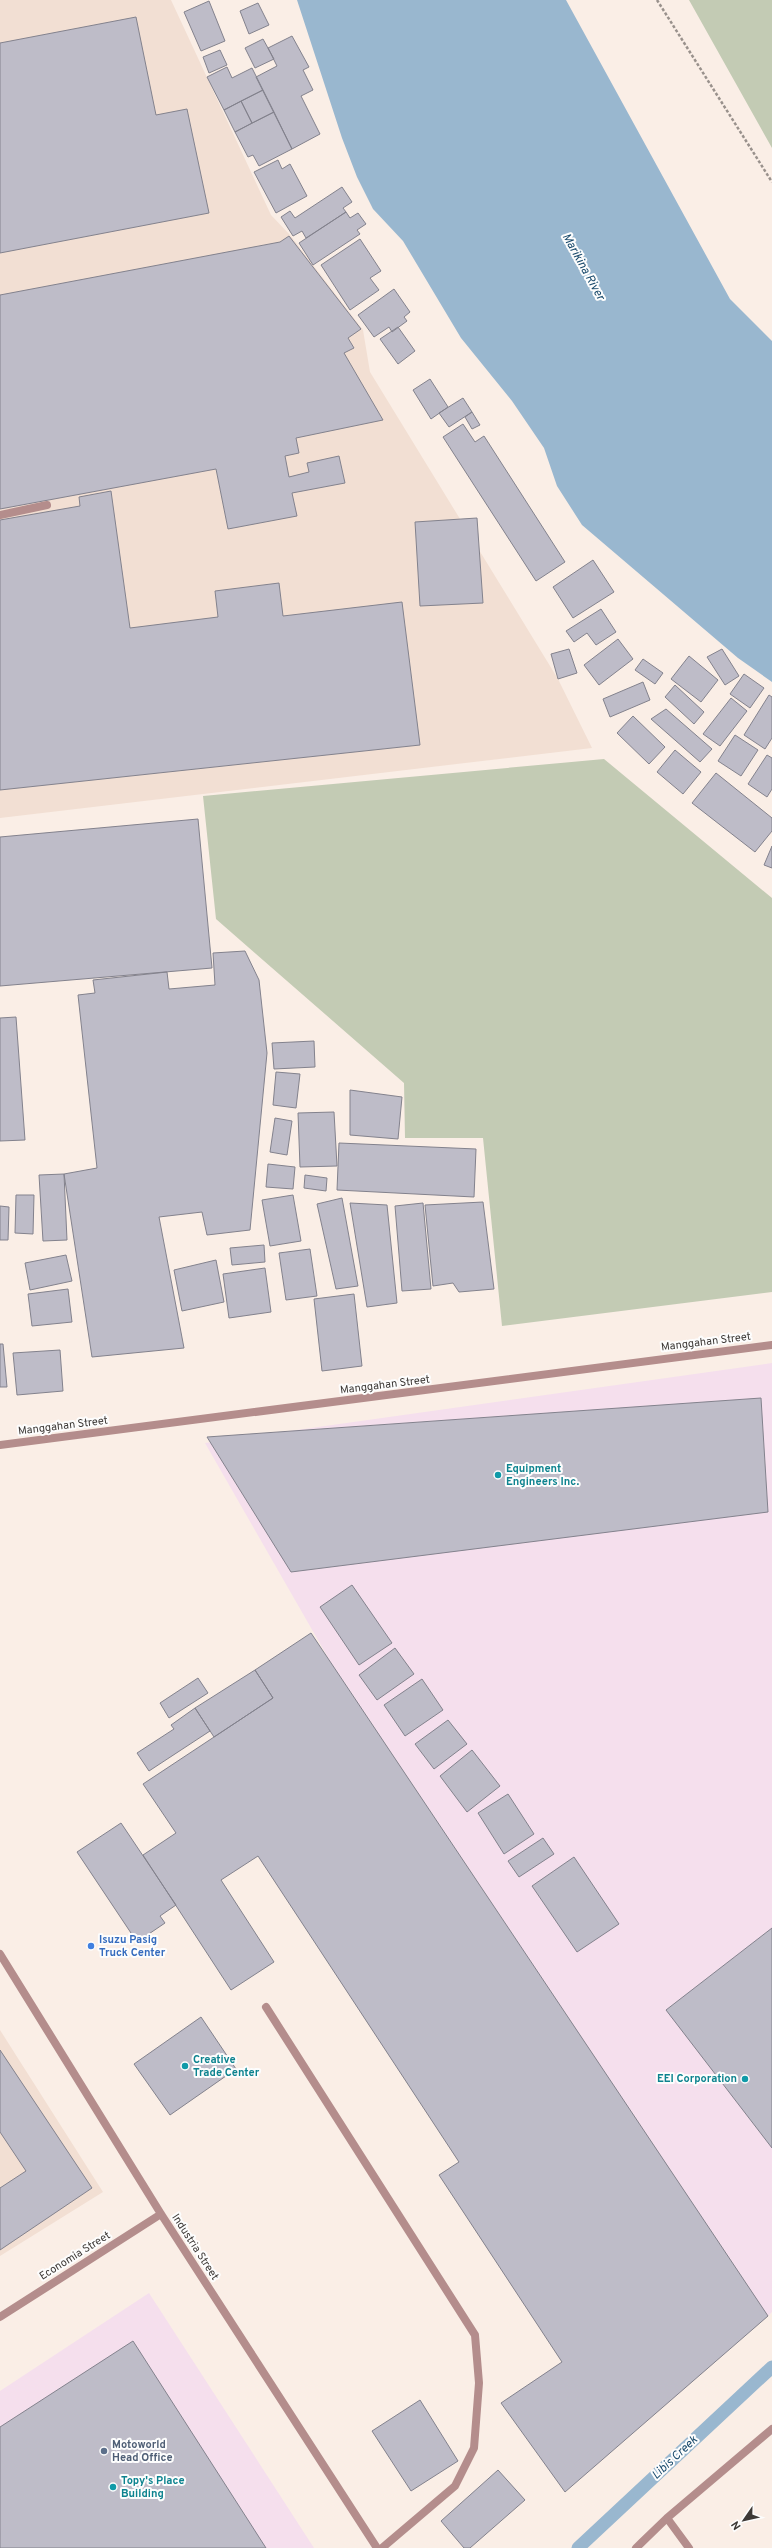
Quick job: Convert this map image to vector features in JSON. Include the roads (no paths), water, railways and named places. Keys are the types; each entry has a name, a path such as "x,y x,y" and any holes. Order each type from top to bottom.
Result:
{"street":[{"path":"0,515 47,505"},
{"name":"Manggahan Street","path":"0,1445 772,1345"},
{"name":"Industria Street","path":"0,1954 161,2214 377,2548"},
{"path":"266,2007 475,2335 479,2382 474,2448 455,2486 382,2548"},
{"name":"Economia Street","path":"0,2317 161,2214"},
{"path":"636,2548 667,2518 772,2429"},
{"path":"667,2518 689,2548"}],"water":[{"name":"Marikina River","path":"297,0 566,0 730,299 772,341 772,682 738,658 582,525 557,486 544,448 512,401 461,338 403,241 373,209 357,177 342,138"}],"waterway":[{"name":"Libis Creek","path":"578,2548 772,2367"}],"place":[{"name":"Equipment Engineers Inc.","path":"498,1475"},
{"name":"Isuzu Pasig Truck Center","path":"91,1946"},
{"name":"Creative Trade Center","path":"185,2066"},
{"name":"EEI Corporation","path":"745,2079"},
{"name":"Motoworld Head Office","path":"104,2451"},
{"name":"Topy's Place Building","path":"113,2487"}]}
